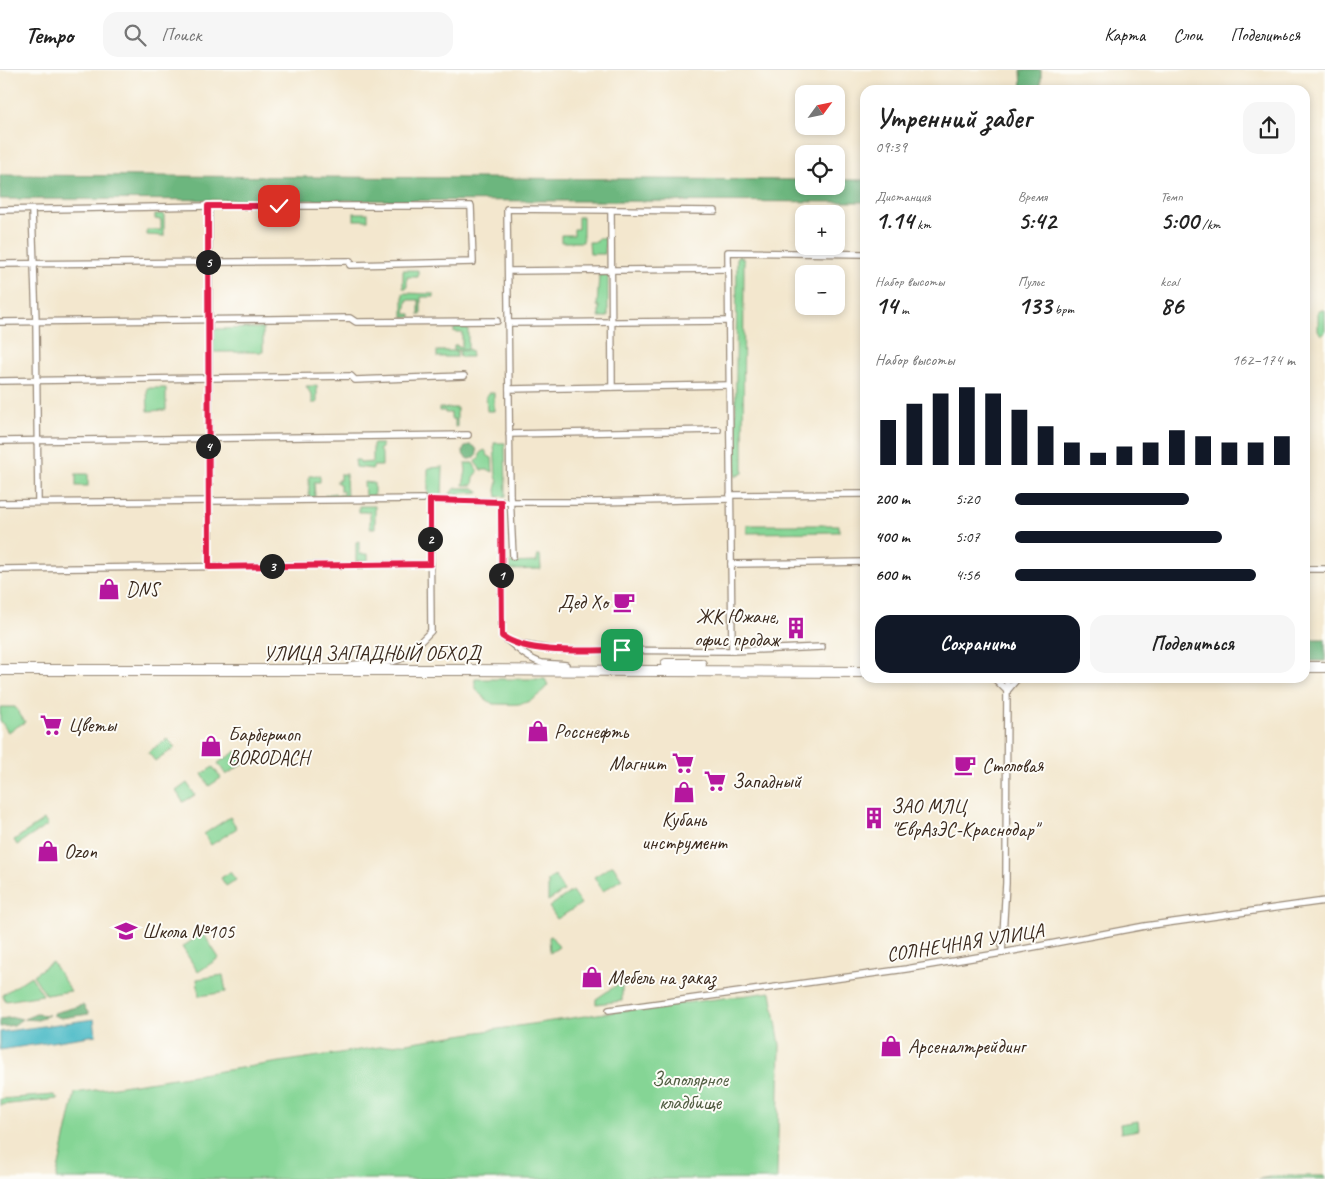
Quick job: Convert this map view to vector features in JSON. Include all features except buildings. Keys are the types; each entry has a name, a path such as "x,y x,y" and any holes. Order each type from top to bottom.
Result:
{"highway":[{"name":"УЛИЦА ЗАПАДНЫЙ ОБХОД","path":"0,664 860,666"},
{"path":"1310,667 1325,667"},
{"name":"УЛИЦА ЗАПАДНЫЙ ОБХОД","path":"0,670 860,672"},
{"path":"1310,673 1325,673"}],"street":[{"path":"208,206 209,567"},
{"path":"0,210 32,211 208,206 471,206 473,262 208,261 0,264"},
{"path":"513,556 509,434 508,209 715,210"},
{"path":"610,210 612,387"},
{"path":"32,211 36,322 38,502"},
{"path":"732,651 728,252 860,254"},
{"path":"508,270 728,269"},
{"path":"0,322 350,318 356,322 496,321"},
{"path":"508,323 729,321"},
{"path":"0,381 351,376 355,380 464,376"},
{"path":"509,389 730,385"},
{"path":"509,434 718,430"},
{"path":"0,441 468,435"},
{"path":"351,665 401,659 431,631 430,500 594,502 860,494"},
{"path":"0,503 423,499"},
{"path":"501,502 502,636 535,660 544,663 566,665"},
{"path":"731,564 860,562"},
{"path":"0,569 430,564"},
{"path":"1310,569 1325,569"},
{"path":"511,643 554,650 732,651 822,647"},
{"path":"999,683 1006,691"},
{"path":"1002,953 1006,883 1007,683"},
{"path":"1006,691 1013,683"},
{"name":"СОЛНЕЧНАЯ УЛИЦА","path":"609,1010 906,969 1145,926 1220,914 1325,901"}],"green space":[{"path":"1021,70 1041,70 1041,85 1022,85"},
{"path":"0,175 795,180 795,195 845,195 845,180 860,180 860,202 0,199"},
{"path":"354,213 368,213 368,220 354,220"},
{"path":"155,214 164,214 164,236 147,235 147,230 161,230 161,220 155,219"},
{"path":"578,217 583,217 583,242 561,242 561,235 574,235 574,229 578,229"},
{"path":"598,238 605,238 605,254 590,254 589,242 597,242"},
{"path":"737,256 742,256 742,259 744,259 743,473 735,477"},
{"path":"403,270 418,270 418,277 407,277 407,288 403,288"},
{"path":"599,275 608,275 608,317 599,317 599,306 597,306"},
{"path":"403,293 434,294 434,297 421,297 421,315 419,315 419,300 407,300 405,314 411,314 411,317 403,317"},
{"path":"1318,310 1325,310 1325,332 1321,335 1318,330"},
{"path":"454,327 468,327 468,350 471,350 472,357 460,357 459,351 467,350 454,350 454,345 462,347 462,332 454,332"},
{"path":"263,328 263,352 213,352 213,329"},
{"path":"437,351 457,351 457,357 437,357"},
{"path":"306,386 317,386 317,403 312,403 312,396"},
{"path":"147,388 166,388 166,410 148,411"},
{"path":"488,393 494,393 494,411 487,411 486,397"},
{"path":"439,408 457,408 457,427 455,427 455,419 451,419 451,413 439,411"},
{"path":"494,443 505,443 506,496 497,497 498,482"},
{"path":"373,444 382,444 382,448 379,450 382,454 382,466 373,466 373,469 356,467 355,460 359,460 361,463 373,462"},
{"path":"467,445 473,445 477,452 473,459 467,459 463,455 463,449"},
{"path":"485,450 488,456 492,458 493,472 481,470 475,462 481,452"},
{"path":"465,463 473,463 478,472 474,477 473,485 463,485 466,471"},
{"path":"443,467 442,497 428,497 428,468"},
{"path":"76,474 88,474 88,486 76,486"},
{"path":"340,474 346,474 347,499 329,499 325,497 325,495 335,493 336,495 343,495 343,491 340,491 340,484 337,483 337,480 340,480"},
{"path":"309,476 320,476 320,482 314,482 315,497 309,497"},
{"path":"364,482 374,483 374,496 365,496"},
{"path":"456,488 474,488 480,492 449,494"},
{"path":"359,506 375,506 375,528 370,528 370,512 359,512"},
{"path":"747,525 839,525 839,532 747,533"},
{"path":"359,541 359,554 368,554 368,561 356,561 356,542"},
{"path":"537,555 540,555 541,569 510,570 509,563 537,562"},
{"path":"1310,639 1325,639 1325,661 1310,661"},
{"path":"475,679 545,679 548,685 535,698 524,703 493,704 477,691"},
{"path":"0,707 15,707 25,722 8,732 0,720"},
{"path":"168,739 175,748 155,761 148,752"},
{"path":"237,751 244,763 226,775 218,763"},
{"path":"213,767 221,778 209,786 202,774"},
{"path":"187,783 195,795 183,802 176,791"},
{"path":"230,817 237,828 211,845 204,834"},
{"path":"44,820 48,825 17,845 14,840"},
{"path":"613,865 622,879 603,891 594,877"},
{"path":"230,872 236,880 226,886 221,878"},
{"path":"555,876 564,891 548,901 548,880"},
{"path":"572,891 581,904 557,919 549,907"},
{"path":"203,933 219,958 198,972 182,947"},
{"path":"551,936 559,947 550,953 549,937"},
{"path":"52,962 71,991 46,995 33,975"},
{"path":"223,975 226,992 199,996 197,979"},
{"path":"31,976 43,995 6,1001 2,995"},
{"path":"620,983 622,984 622,1001 596,1004 596,999"},
{"name":"Заполярное кладбище","path":"771,992 780,1045 777,1179 56,1179 75,1093 598,1014"},
{"path":"83,1005 89,1014 61,1018 53,1015 54,1013"},
{"path":"36,1014 49,1015 38,1020 24,1019"},
{"path":"14,1017 22,1019 14,1025 0,1027 0,1019"},
{"path":"54,1095 58,1099 0,1105 0,1099"},
{"path":"1138,1121 1139,1130 1121,1133 1120,1124"},
{"path":"1275,1176 1325,1176 1325,1179 1259,1179"}],"water":[{"path":"94,1019 96,1035 0,1050 0,1032"}],"place":[{"name":"DNS","path":"109,589"},
{"name":"Дед Хо","path":"624,602"},
{"name":"ЖК Южане, офис продаж","path":"796,628"},
{"name":"Цветы","path":"51,725"},
{"name":"Росснефть","path":"538,731"},
{"name":"Барбершоп BORODACH","path":"211,746"},
{"name":"Магнит","path":"683,763"},
{"name":"Столовая","path":"965,765"},
{"name":"Западный","path":"715,781"},
{"name":"Кубань инструмент","path":"684,792"},
{"name":"ЗАО МЛЦ \"ЕврАзЭС-Краснодар\"","path":"874,818"},
{"name":"Ozon","path":"48,851"},
{"name":"Школа №105","path":"126,931"},
{"name":"Мебель на заказ","path":"592,977"},
{"name":"Арсеналтрейдинг","path":"891,1046"}],"route":[{"path":"279,206 208,206 209,567 430,564 430,500 501,502 502,636 511,643 554,650 622,650"}]}
